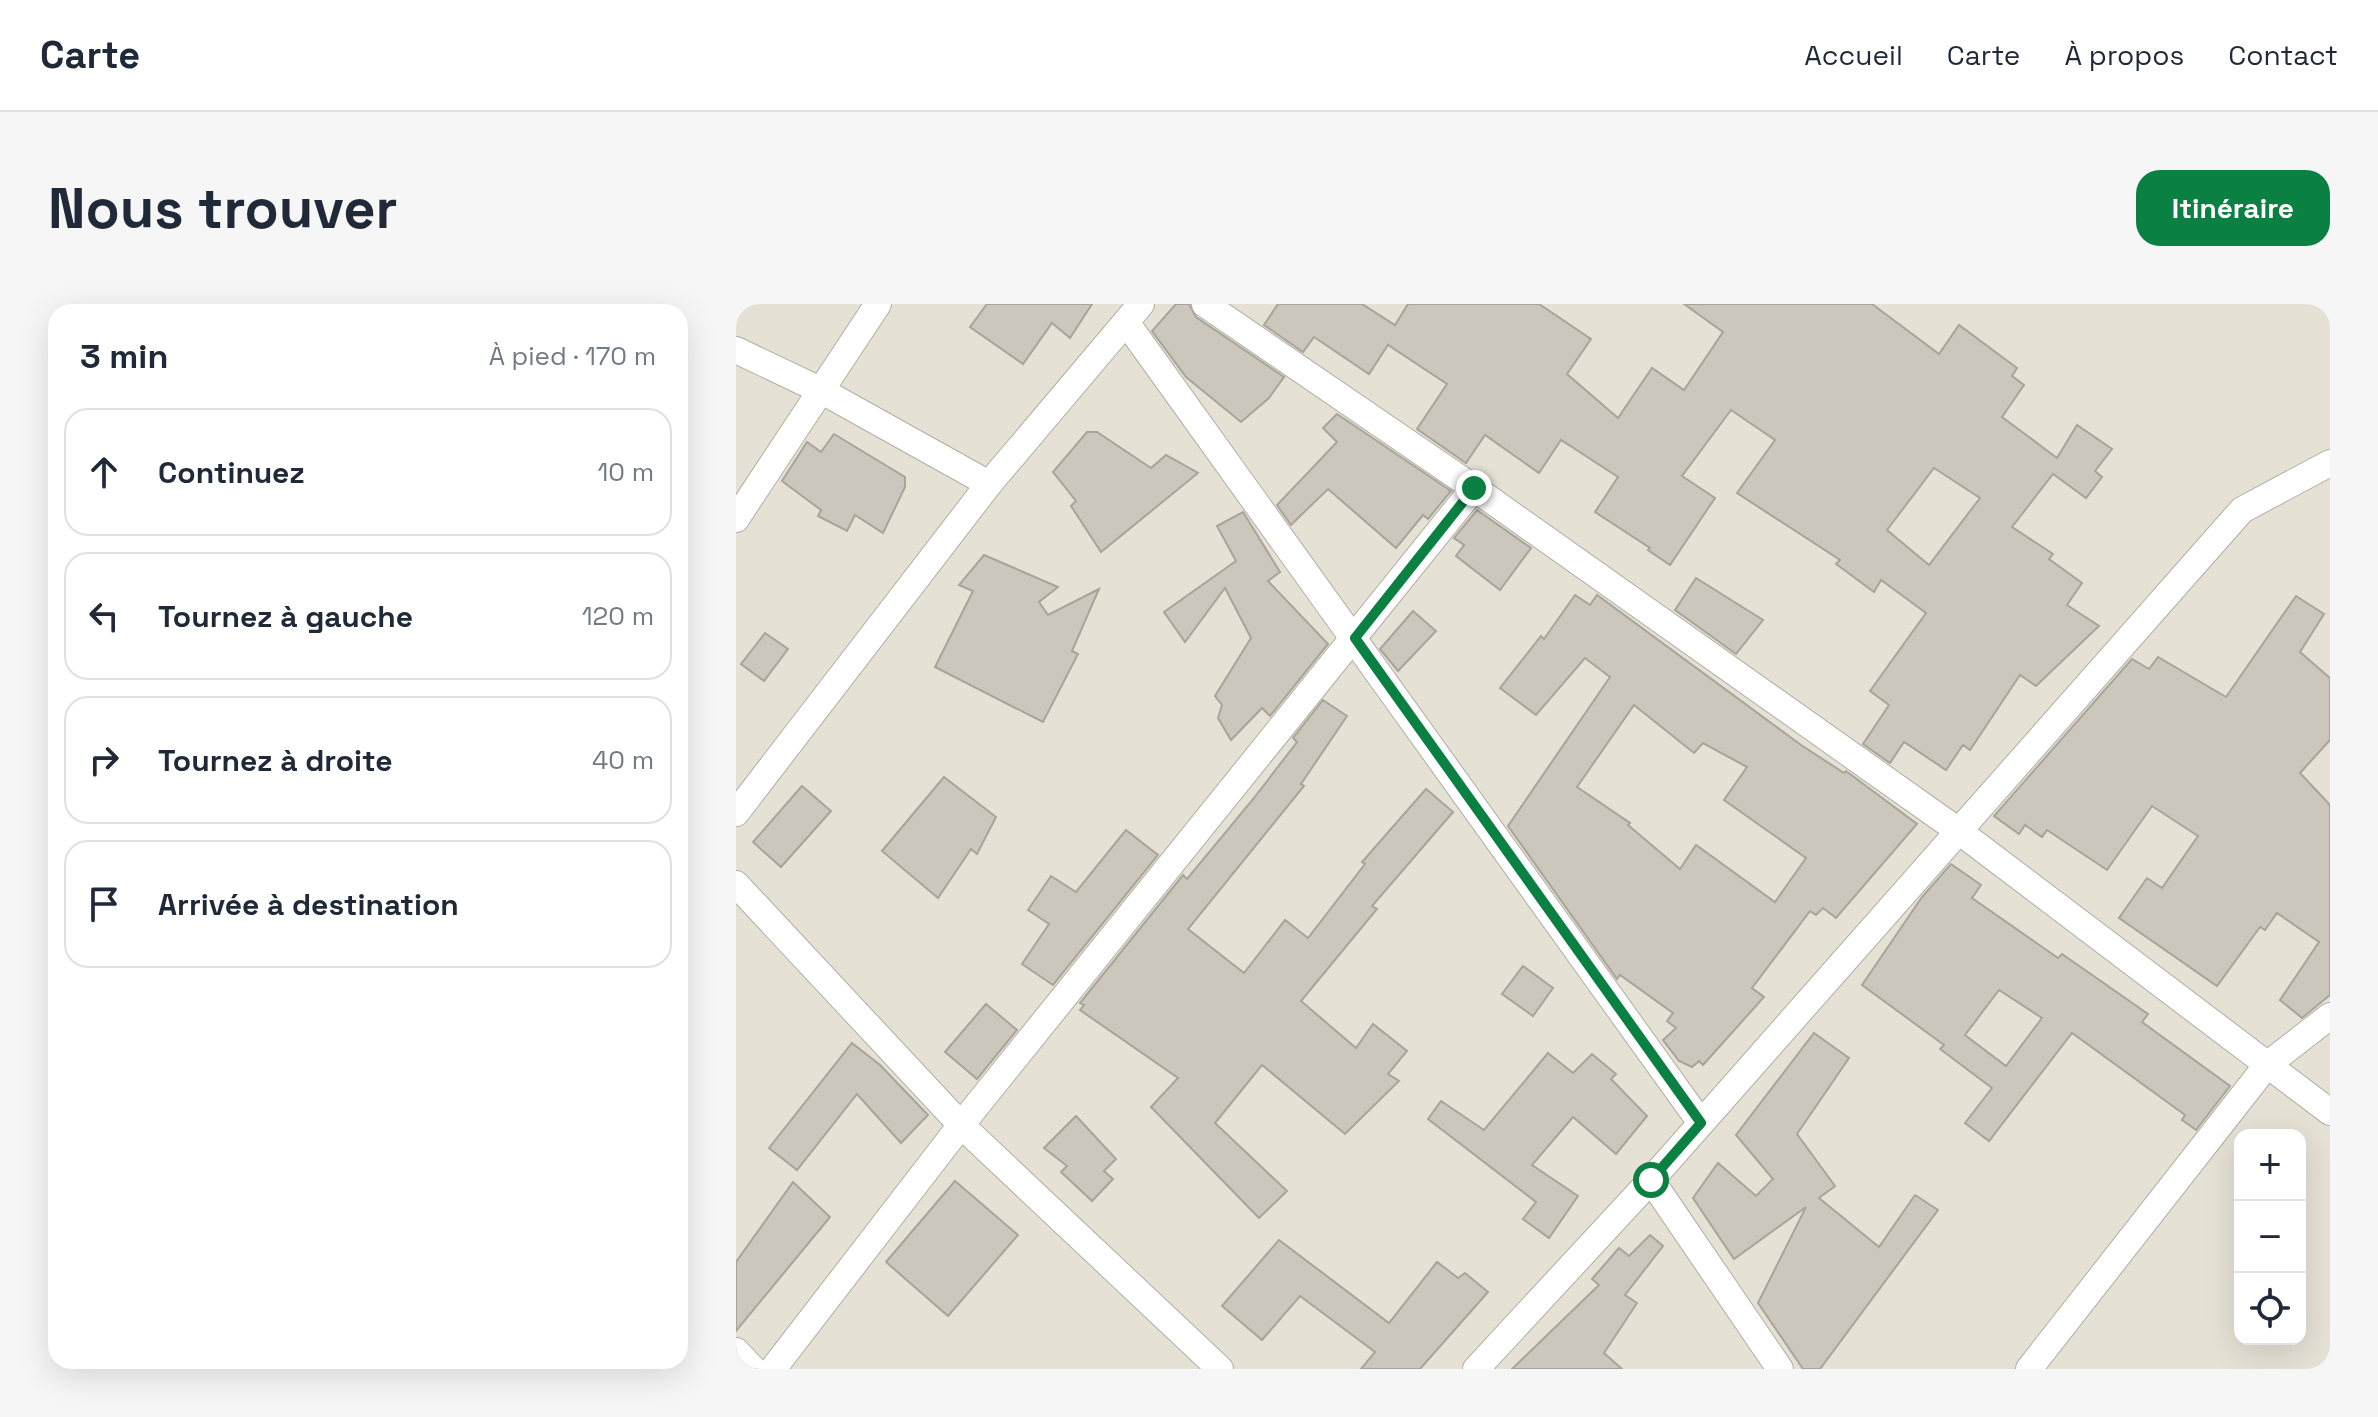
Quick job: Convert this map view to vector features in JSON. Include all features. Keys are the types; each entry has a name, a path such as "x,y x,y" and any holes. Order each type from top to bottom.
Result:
{"street":[{"path":"736,519 878,304"},
{"path":"1205,304 1474,488 1960,832 2330,1112"},
{"path":"736,813 989,484 1133,313 1355,638 1701,1123"},
{"path":"736,350 822,391 989,484"},
{"path":"1476,1369 1651,1180 2242,510 2330,463"},
{"path":"773,1369 961,1125 1474,488"},
{"path":"736,884 961,1125 1220,1369"},
{"path":"2029,1369 2267,1065 2330,1016"},
{"path":"1651,1180 1780,1369"},
{"path":"736,1351 753,1369"}],"building":[{"path":"987,304 1092,304 1070,338 1052,323 1023,364 970,327"},
{"path":"1176,304 1189,304 1196,317 1284,377 1269,398 1241,422 1186,377 1152,331"},
{"path":"1278,304 1362,304 1395,325 1408,304 1539,304 1591,339 1567,374 1618,418 1652,368 1684,390 1723,332 1684,304 1872,304 1939,354 1959,325 2017,368 2012,376 2024,385 2002,417 2057,458 2077,425 2112,449 2095,471 2102,477 2086,498 2053,474 2012,527 2053,554 2049,559 2082,583 2067,605 2099,626 2036,686 2020,675 1970,750 1963,745 1946,770 1904,742 1890,763 1863,744 1889,705 1870,691 1926,613 1881,580 1874,592 1836,564 1840,560 1737,493 1775,440 1731,410 1682,476 1715,498 1670,565 1595,512 1618,477 1561,440 1539,473 1485,435 1466,463 1417,429 1447,384 1388,345 1369,374 1314,337 1303,352 1264,325","holes":["1934,468 1980,498 1929,565 1887,530"]},
{"path":"1337,414 1451,491 1428,519 1423,515 1396,548 1328,489 1291,525 1277,505 1337,442 1323,428"},
{"path":"1087,432 1097,432 1151,468 1166,455 1198,473 1101,552 1071,506 1076,501 1053,472"},
{"path":"834,434 905,477 905,487 883,533 855,515 847,531 818,516 821,510 782,481 807,442 821,452"},
{"path":"1477,510 1531,548 1500,590 1456,556 1464,545 1454,538"},
{"path":"1243,512 1280,572 1268,581 1328,644 1270,716 1262,708 1231,740 1218,718 1222,705 1215,696 1251,638 1225,588 1185,642 1164,612 1236,561 1217,526"},
{"path":"984,555 1058,587 1039,602 1048,615 1099,589 1072,651 1078,654 1043,722 935,667 973,591 959,585"},
{"path":"1696,578 1763,620 1736,654 1675,610"},
{"path":"1575,595 1590,605 1597,595 1801,745 1844,773 1846,771 1917,824 1836,918 1823,908 1816,915 1810,911 1752,988 1764,997 1703,1065 1699,1061 1692,1067 1679,1061 1663,1040 1676,1028 1667,1021 1673,1013 1620,975 1617,979 1508,826 1610,677 1585,658 1536,715 1500,688 1541,636 1544,639","holes":["1634,705 1694,753 1703,743 1747,767 1724,800 1806,858 1775,902 1696,845 1680,869 1628,825 1630,823 1577,787"]},
{"path":"2296,596 2324,614 2300,652 2330,678 2330,740 2300,773 2330,805 2330,995 2302,1018 2280,1000 2319,942 2277,913 2265,930 2260,927 2217,986 2119,918 2147,878 2162,888 2198,836 2152,806 2107,870 2047,830 2042,837 2025,825 2019,834 1994,816 2132,659 2149,669 2158,657 2226,697"},
{"path":"1413,611 1436,631 1398,671 1380,649"},
{"path":"765,633 788,649 764,681 741,664"},
{"path":"1323,700 1347,716 1301,784 1304,786 1188,929 1244,973 1285,920 1308,938 1365,864 1362,862 1426,789 1453,812 1372,906 1377,909 1301,1001 1356,1048 1373,1024 1407,1051 1388,1074 1399,1081 1345,1134 1262,1065 1215,1123 1287,1191 1259,1218 1151,1107 1178,1078 1080,1010 1084,1005 1080,1003 1183,875 1187,879 1254,798 1297,742 1293,738"},
{"path":"944,777 996,817 977,854 971,849 938,898 882,851"},
{"path":"802,786 831,811 781,867 753,842"},
{"path":"1126,830 1158,855 1053,985 1022,964 1049,924 1028,910 1051,876 1076,892"},
{"path":"1951,864 1981,885 1972,898 2058,958 2062,954 2148,1014 2142,1022 2230,1086 2196,1130 2182,1120 2185,1115 2072,1033 1989,1141 1965,1123 1992,1088 1940,1049 1944,1045 1862,985 1922,897","holes":["1999,990 2042,1018 2006,1066 1965,1035"]},
{"path":"1523,966 1553,988 1533,1016 1502,994"},
{"path":"986,1004 1017,1030 977,1079 945,1052"},
{"path":"1814,1033 1849,1058 1797,1134 1835,1186 1819,1198 1879,1247 1915,1195 1938,1210 1820,1369 1803,1369 1758,1303 1806,1207 1734,1259 1693,1198 1718,1163 1756,1196 1773,1179 1736,1135"},
{"path":"852,1043 880,1065 928,1115 901,1143 857,1094 797,1170 769,1148"},
{"path":"1548,1053 1573,1073 1592,1054 1616,1074 1611,1079 1647,1116 1616,1154 1573,1117 1532,1165 1578,1196 1549,1238 1523,1219 1536,1202 1428,1119 1441,1101 1484,1130"},
{"path":"1076,1116 1116,1159 1104,1171 1113,1179 1092,1201 1061,1172 1067,1166 1044,1148"},
{"path":"955,1181 1018,1235 948,1316 886,1262"},
{"path":"793,1182 830,1217 736,1331 736,1262"},
{"path":"1650,1235 1663,1246 1625,1295 1637,1303 1604,1353 1622,1369 1512,1369 1599,1285 1592,1279 1619,1248 1629,1256"},
{"path":"1279,1240 1389,1323 1437,1262 1458,1278 1465,1273 1488,1292 1420,1369 1361,1369 1375,1352 1300,1296 1262,1340 1222,1306"}],"route":[{"path":"1474,488 1355,638 1701,1123 1651,1180"}]}
